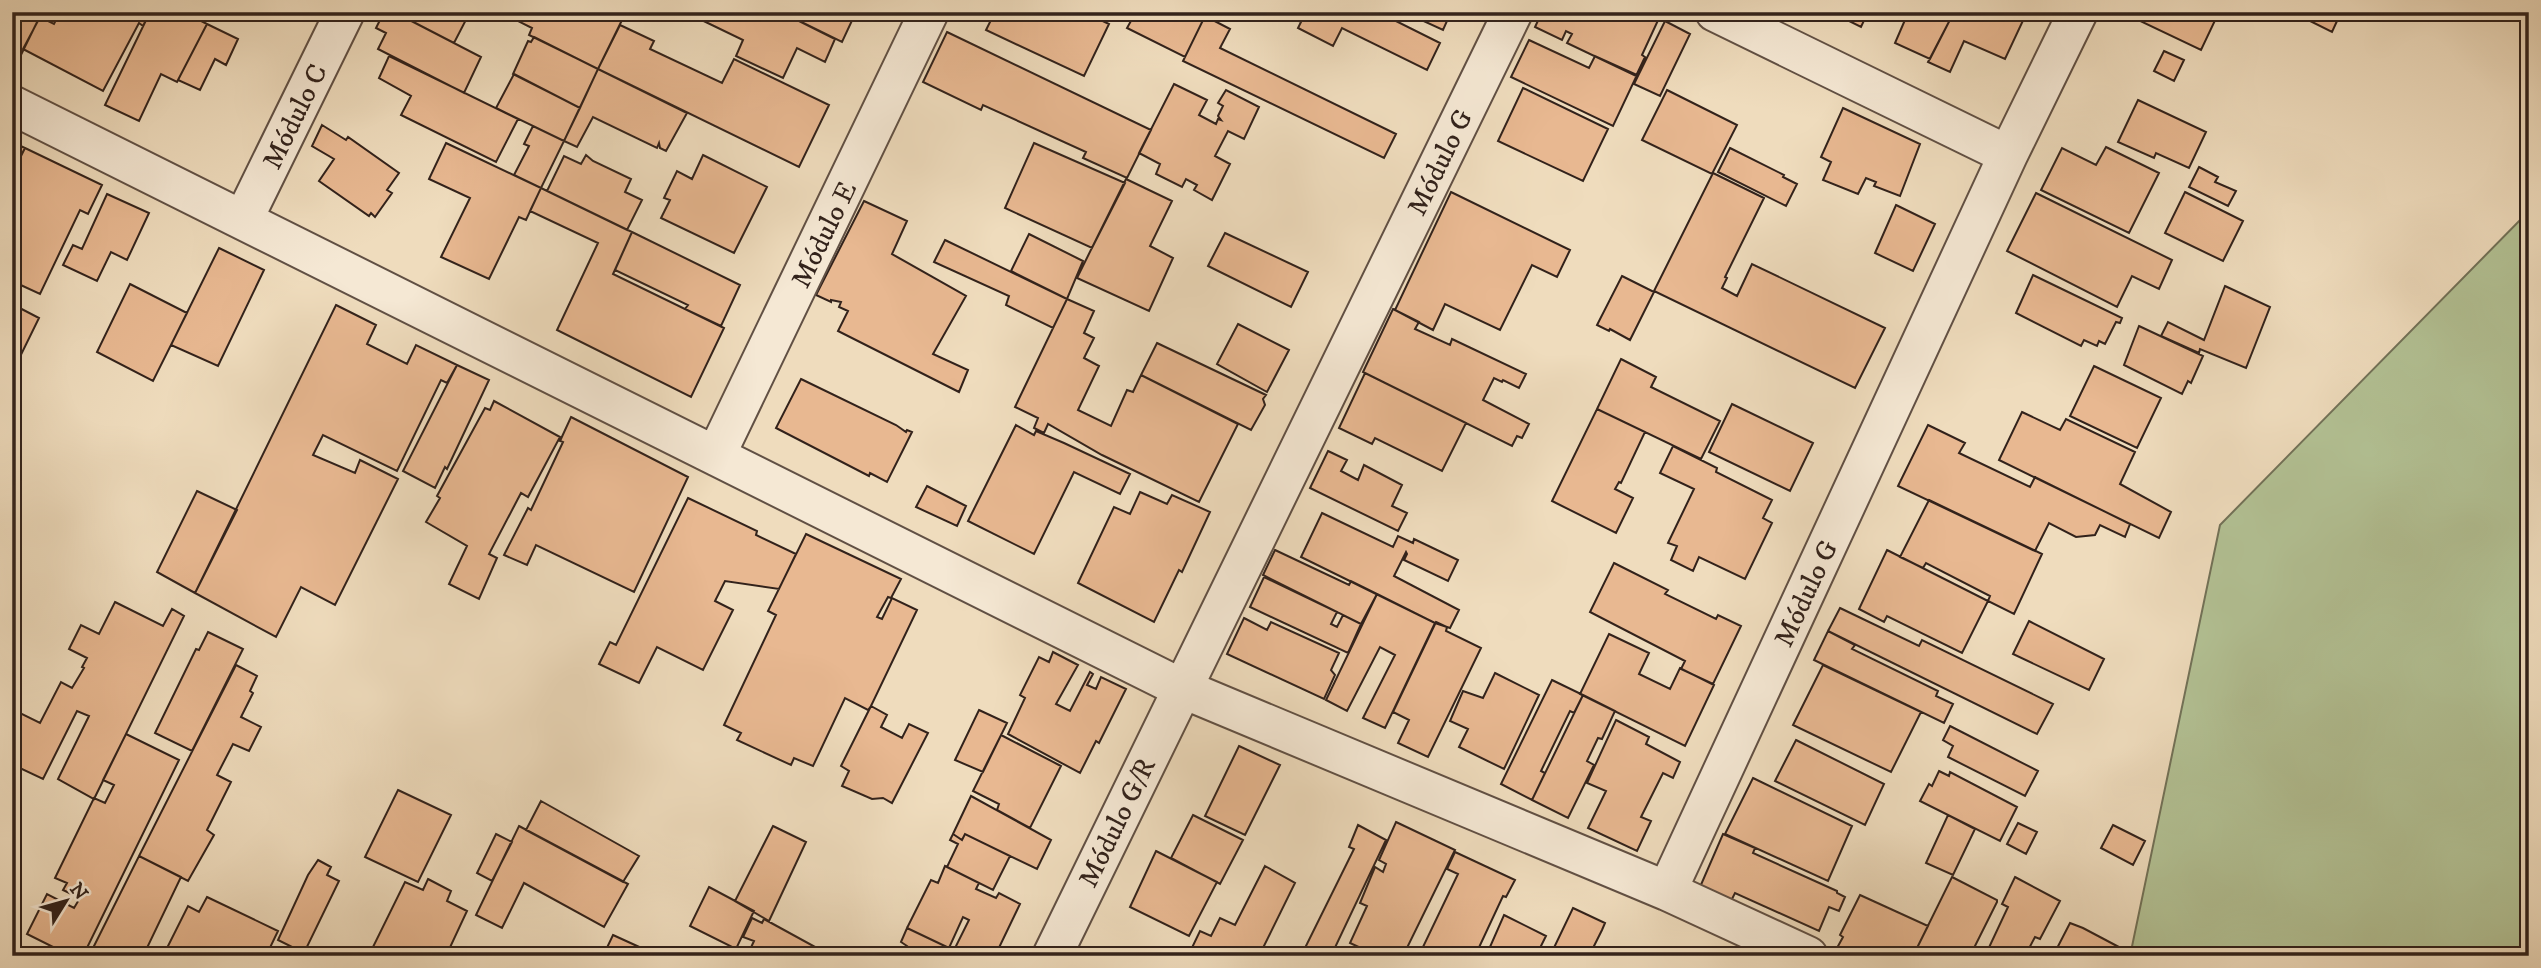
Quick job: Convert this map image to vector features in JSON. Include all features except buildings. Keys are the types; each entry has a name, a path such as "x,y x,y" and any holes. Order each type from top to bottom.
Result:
{"street":[{"name":"Módulo C","path":"243,220 345,12"},
{"name":"Módulo E","path":"716,455 929,12"},
{"name":"Módulo G","path":"1181,688 1513,12"},
{"path":"1715,12 2008,155"},
{"name":"Módulo G","path":"1667,891 2008,155 2078,12"},
{"path":"12,105 1181,688 1667,891 1808,956"},
{"name":"Módulo G/R","path":"1052,956 1181,688"}],"green space":[{"path":"2529,211 2529,956 2130,956 2220,525"}]}
